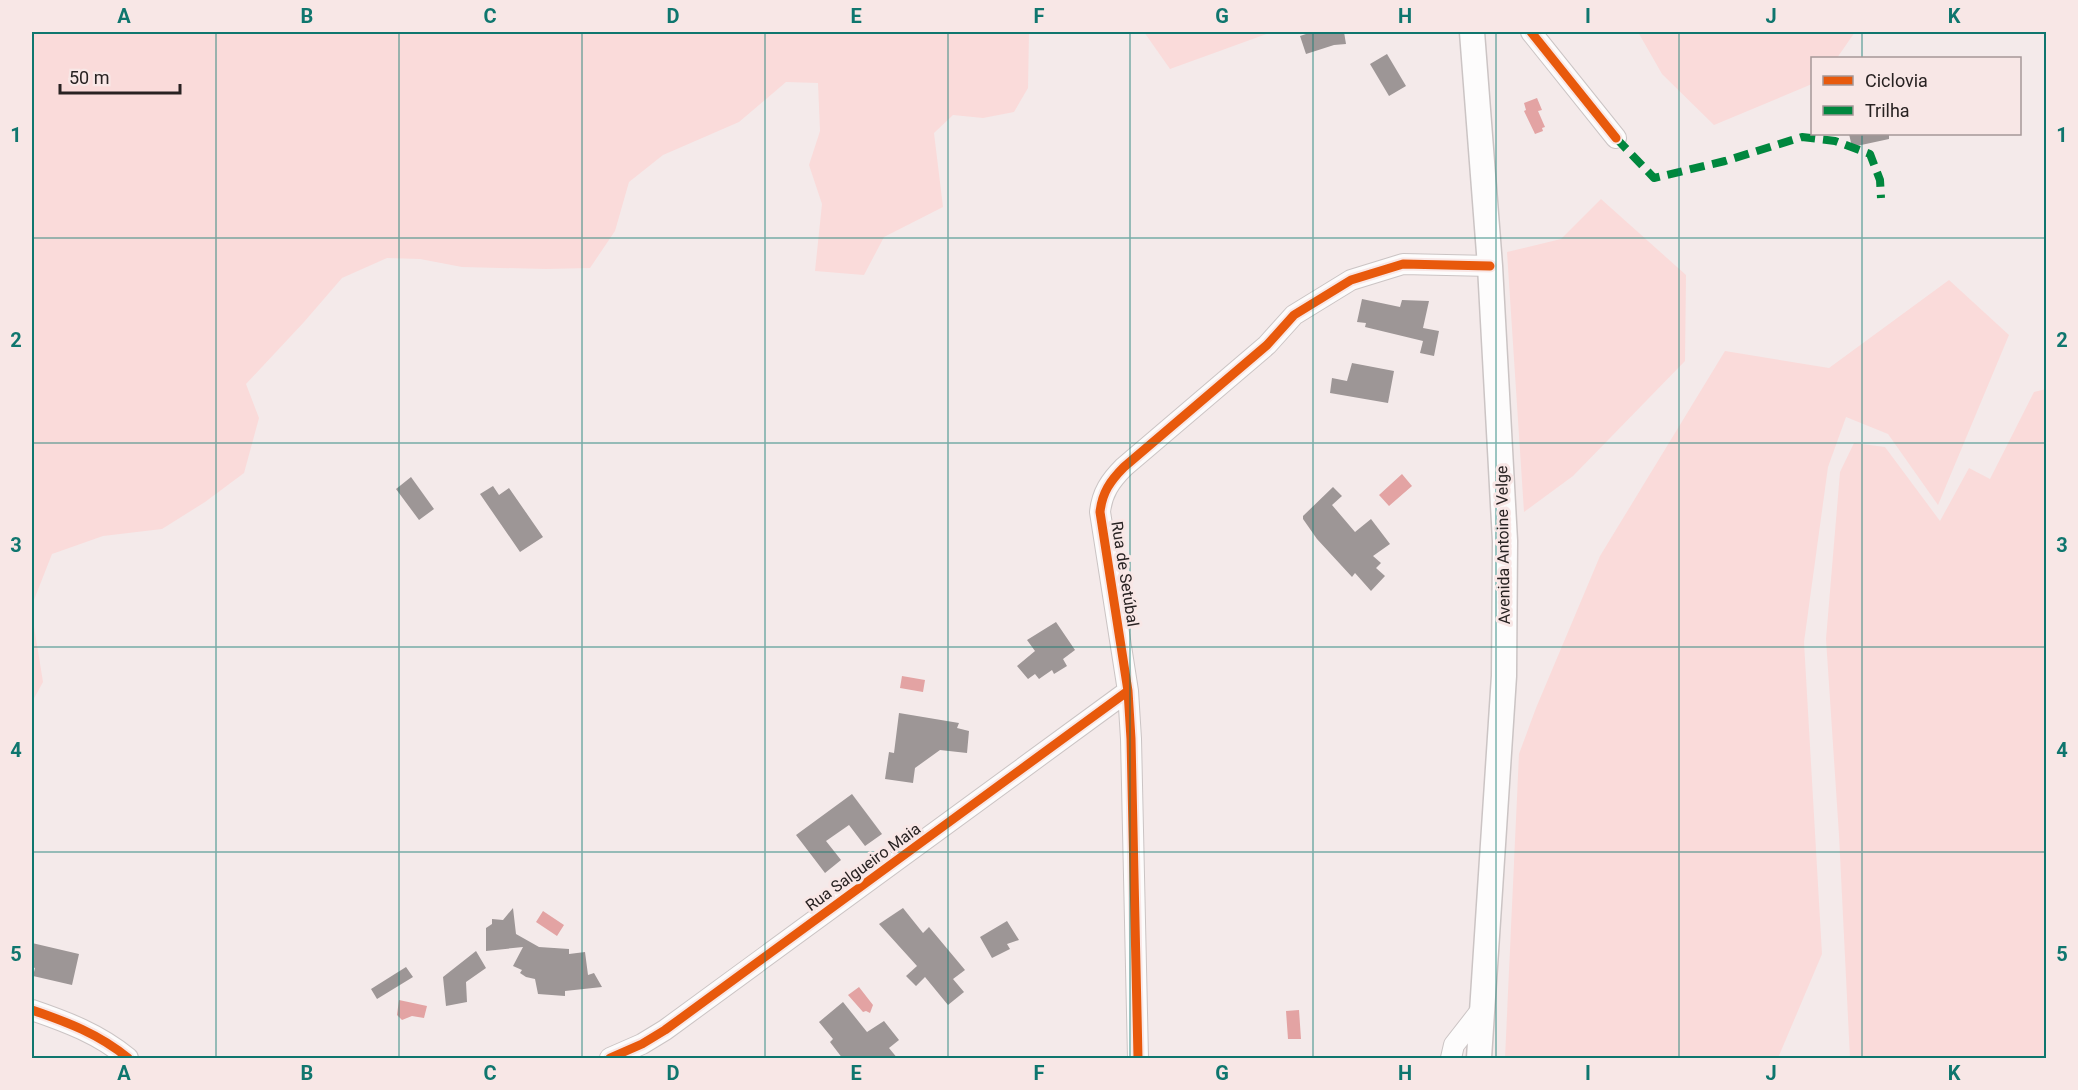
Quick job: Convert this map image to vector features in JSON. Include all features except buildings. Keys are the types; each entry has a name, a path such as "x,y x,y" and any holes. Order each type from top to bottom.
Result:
{"main road":[{"name":"Avenida Antoine Velge","path":"1472,32 1490,266 1505,541 1504,676 1479,1059"}],"street":[{"path":"1531,32 1616,138"},
{"name":"Rua de Setúbal","path":"1138,1059 1131,739 1128,691 1100,512 1105,490 1112,479 1267,345 1294,315 1351,280 1403,264 1490,266"},
{"name":"Rua Salgueiro Maia","path":"610,1059 665,1030 1128,691"},
{"path":"1451,1059 1454,1045 1482,1009"},
{"path":"32,1010 72,1023 98,1036 128,1059"}],"shaded area":[{"path":"32,32 1029,32 1028,88 1014,112 983,118 953,115 934,133 943,207 884,237 864,275 815,271 822,204 809,165 820,131 818,83 786,82 739,122 663,155 629,182 615,231 590,268 462,267 420,259 387,258 342,278 246,384 259,418 244,473 205,502 162,529 103,536 52,554 32,605"},
{"path":"1144,32 1272,32 1170,69"},
{"path":"1638,32 1855,32 1838,57 1811,57 1811,84 1714,125 1662,74"},
{"path":"1537,98 1542,110 1538,111 1545,127 1542,128 1543,131 1535,134 1524,111 1526,110 1524,103"},
{"path":"1601,199 1686,275 1685,361 1573,476 1524,512 1507,252 1561,239"},
{"path":"1949,280 2009,335 1938,505 1888,434 1846,417 1828,467 1804,642 1822,954 1778,1058 1505,1058 1519,754 1600,556 1725,351 1829,368"},
{"path":"2046,389 2046,1058 1850,1058 1826,639 1840,472 1854,443 1885,447 1940,521 1969,468 1990,479 2034,392"},
{"path":"1402,474 1412,486 1389,506 1379,495"},
{"path":"32,614 43,682 32,702"},
{"path":"902,676 925,680 923,692 900,688"},
{"path":"543,911 564,925 557,936 536,922"},
{"path":"859,987 873,1005 870,1013 863,1012 848,995"},
{"path":"399,1000 427,1006 424,1018 412,1016 402,1020 397,1015"},
{"path":"1299,1010 1301,1039 1288,1039 1286,1011"}],"marked path":[{"path":"1616,138 1654,178 1725,161 1802,137 1835,141 1870,154 1880,180 1881,198"}],"cycle path":[{"path":"1531,32 1616,138"},
{"path":"1138,1058 1131,739 1128,691 1100,512 1105,493 1124,467 1267,345 1294,315 1351,280 1403,264 1490,266"},
{"path":"610,1058 642,1044 665,1030 1128,691"},
{"path":"32,1010 82,1030 106,1042 128,1058"}]}
